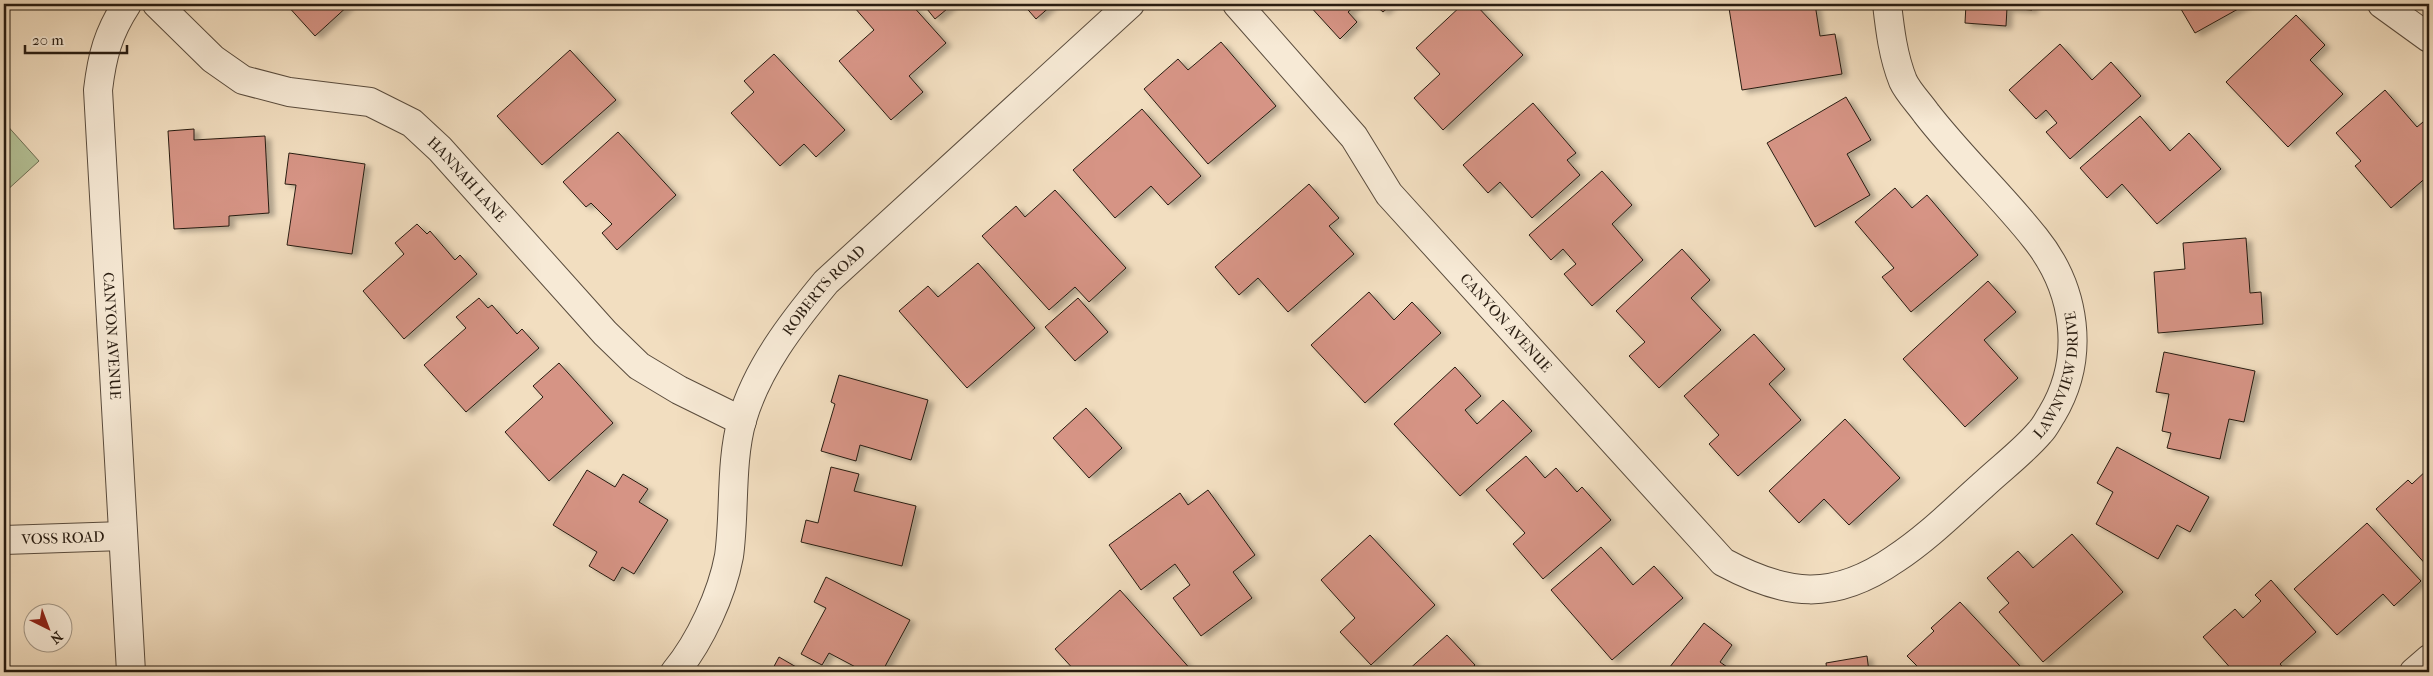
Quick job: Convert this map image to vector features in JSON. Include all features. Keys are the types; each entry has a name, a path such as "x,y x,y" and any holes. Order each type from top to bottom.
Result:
{"street":[{"name":"CANYON AVENUE","path":"127,4 114,23 102,55 98,90 131,672"},
{"name":"HANNAH LANE","path":"157,4 213,59 243,80 289,92 370,102 412,124 440,149 604,333 639,366 679,390 742,421"},
{"name":"ROBERTS ROAD","path":"675,672 686,660 713,609 728,557 733,491 742,421 759,376 799,314 826,282 1130,4"},
{"name":"CANYON AVENUE","path":"1237,4 1354,136 1389,194 1723,562 1754,578 1781,587 1813,590"},
{"name":"LAWNVIEW DRIVE","path":"1813,590 1848,583 1884,567 1920,542 2041,432 2058,403 2070,373 2073,344 2072,317 2064,289 2053,265 2035,239 1948,141 1903,83 1893,50 1887,4"},
{"path":"2382,4 2429,38"},
{"name":"VOSS ROAD","path":"4,540 123,536"},
{"path":"2414,672 2429,659"}],"green space":[{"path":"4,122 39,161 4,193"}],"building":[{"path":"286,4 350,4 315,36"},
{"path":"858,4 911,4 946,43 909,76 923,92 891,120 839,61 874,30 854,7"},
{"path":"923,4 953,4 935,19"},
{"path":"1023,4 1053,4 1036,19"},
{"path":"1308,4 1357,4 1348,12 1357,22 1340,39"},
{"path":"1374,4 1392,4 1383,12"},
{"path":"1463,4 1475,4 1523,55 1443,130 1414,98 1440,74 1416,48"},
{"path":"1757,4 1815,4 1820,36 1835,34 1842,74 1742,90 1729,8"},
{"path":"1966,4 2033,4 2032,10 2007,8 2006,26 1965,23"},
{"path":"2178,4 2247,4 2195,33"},
{"path":"2296,15 2325,45 2310,60 2343,94 2288,147 2226,82"},
{"path":"1221,42 1276,106 1208,164 1144,89 1178,59 1188,70"},
{"path":"2060,44 2092,80 2111,62 2141,96 2070,159 2046,132 2057,123 2046,110 2036,119 2009,90"},
{"path":"570,50 616,100 542,165 497,116"},
{"path":"774,54 845,130 816,157 804,144 780,166 731,113 754,92 744,81"},
{"path":"2385,90 2417,127 2429,117 2429,175 2391,208 2355,166 2361,161 2336,133"},
{"path":"1846,97 1871,140 1847,154 1870,195 1815,227 1767,143"},
{"path":"1533,103 1576,153 1567,160 1580,175 1532,218 1500,182 1488,193 1463,165"},
{"path":"1142,109 1201,176 1168,205 1151,186 1115,218 1073,170"},
{"path":"2140,116 2170,151 2189,133 2221,169 2157,224 2122,184 2107,198 2080,168"},
{"path":"194,129 194,140 265,136 269,213 229,216 229,226 174,229 168,131"},
{"path":"618,132 676,195 617,250 602,233 612,224 591,203 586,207 563,182"},
{"path":"289,153 365,164 352,254 287,245 296,185 285,184"},
{"path":"1602,171 1632,205 1612,224 1643,260 1592,306 1564,274 1576,264 1563,249 1551,260 1529,235"},
{"path":"1309,184 1339,218 1329,226 1354,254 1288,312 1258,278 1239,295 1215,267"},
{"path":"1895,188 1912,208 1927,195 1978,255 1911,312 1882,277 1894,268 1855,222"},
{"path":"1055,190 1126,268 1089,302 1075,287 1049,310 982,236 1016,206 1025,217"},
{"path":"417,224 427,234 430,231 455,260 460,255 477,274 404,339 363,291 404,254 395,243"},
{"path":"2246,238 2250,293 2261,292 2263,324 2158,333 2154,272 2185,269 2183,243"},
{"path":"1682,249 1710,280 1691,298 1721,330 1659,388 1629,356 1645,342 1616,311"},
{"path":"978,263 1035,328 967,388 899,311 928,286 938,297"},
{"path":"1988,281 2016,312 1984,340 2018,378 1965,427 1903,359"},
{"path":"1369,292 1394,320 1412,302 1441,333 1365,403 1311,345"},
{"path":"479,298 488,308 492,305 517,334 522,329 539,348 466,412 424,365 466,328 456,317"},
{"path":"1078,298 1108,332 1075,361 1045,327"},
{"path":"1754,334 1785,369 1769,384 1801,420 1738,476 1709,444 1719,435 1684,396"},
{"path":"2164,352 2255,371 2244,422 2229,419 2220,459 2167,448 2171,433 2162,431 2169,394 2156,392"},
{"path":"559,363 613,423 549,481 505,432 543,397 533,386"},
{"path":"1455,367 1481,396 1465,410 1477,424 1503,400 1532,431 1460,496 1394,424"},
{"path":"839,375 928,400 911,460 860,445 856,461 821,451 835,404 831,402"},
{"path":"1086,408 1122,448 1089,478 1053,438"},
{"path":"1845,419 1900,478 1849,525 1824,499 1799,523 1769,491"},
{"path":"2117,447 2209,497 2190,532 2177,525 2158,559 2096,524 2113,492 2097,483"},
{"path":"1526,456 1545,478 1556,468 1577,492 1582,487 1611,520 1543,579 1513,544 1525,533 1486,490"},
{"path":"831,467 859,474 854,491 916,506 902,566 801,542 806,520 818,523"},
{"path":"2429,468 2429,568 2376,509 2408,480 2412,484"},
{"path":"587,470 615,487 623,474 648,489 639,502 668,520 634,574 622,567 614,581 589,566 597,552 553,525"},
{"path":"1208,490 1255,555 1233,572 1252,598 1201,636 1173,598 1190,585 1175,564 1141,590 1109,545 1180,493 1188,505"},
{"path":"2367,523 2421,581 2394,606 2383,594 2337,635 2294,589"},
{"path":"2072,534 2123,592 2043,662 1999,612 2009,603 1987,578 2018,551 2033,568"},
{"path":"1370,535 1435,605 1371,665 1340,632 1355,618 1321,580"},
{"path":"1601,547 1633,585 1654,566 1683,598 1612,660 1551,590"},
{"path":"826,577 910,620 882,672 865,672 829,653 822,665 801,654 826,608 814,602"},
{"path":"2271,580 2316,632 2280,664 2287,672 2234,672 2203,637 2235,609 2243,618 2261,601 2255,595"},
{"path":"1120,590 1193,672 1076,672 1055,649"},
{"path":"1960,602 2020,666 2013,672 1910,672 1917,666 1907,656 1934,631 1931,628"},
{"path":"1704,623 1732,645 1720,662 1734,672 1666,672"},
{"path":"1447,635 1475,665 1467,672 1406,672"},
{"path":"1867,656 1869,672 1827,672 1826,663"},
{"path":"779,657 803,671 803,672 771,672"}]}
